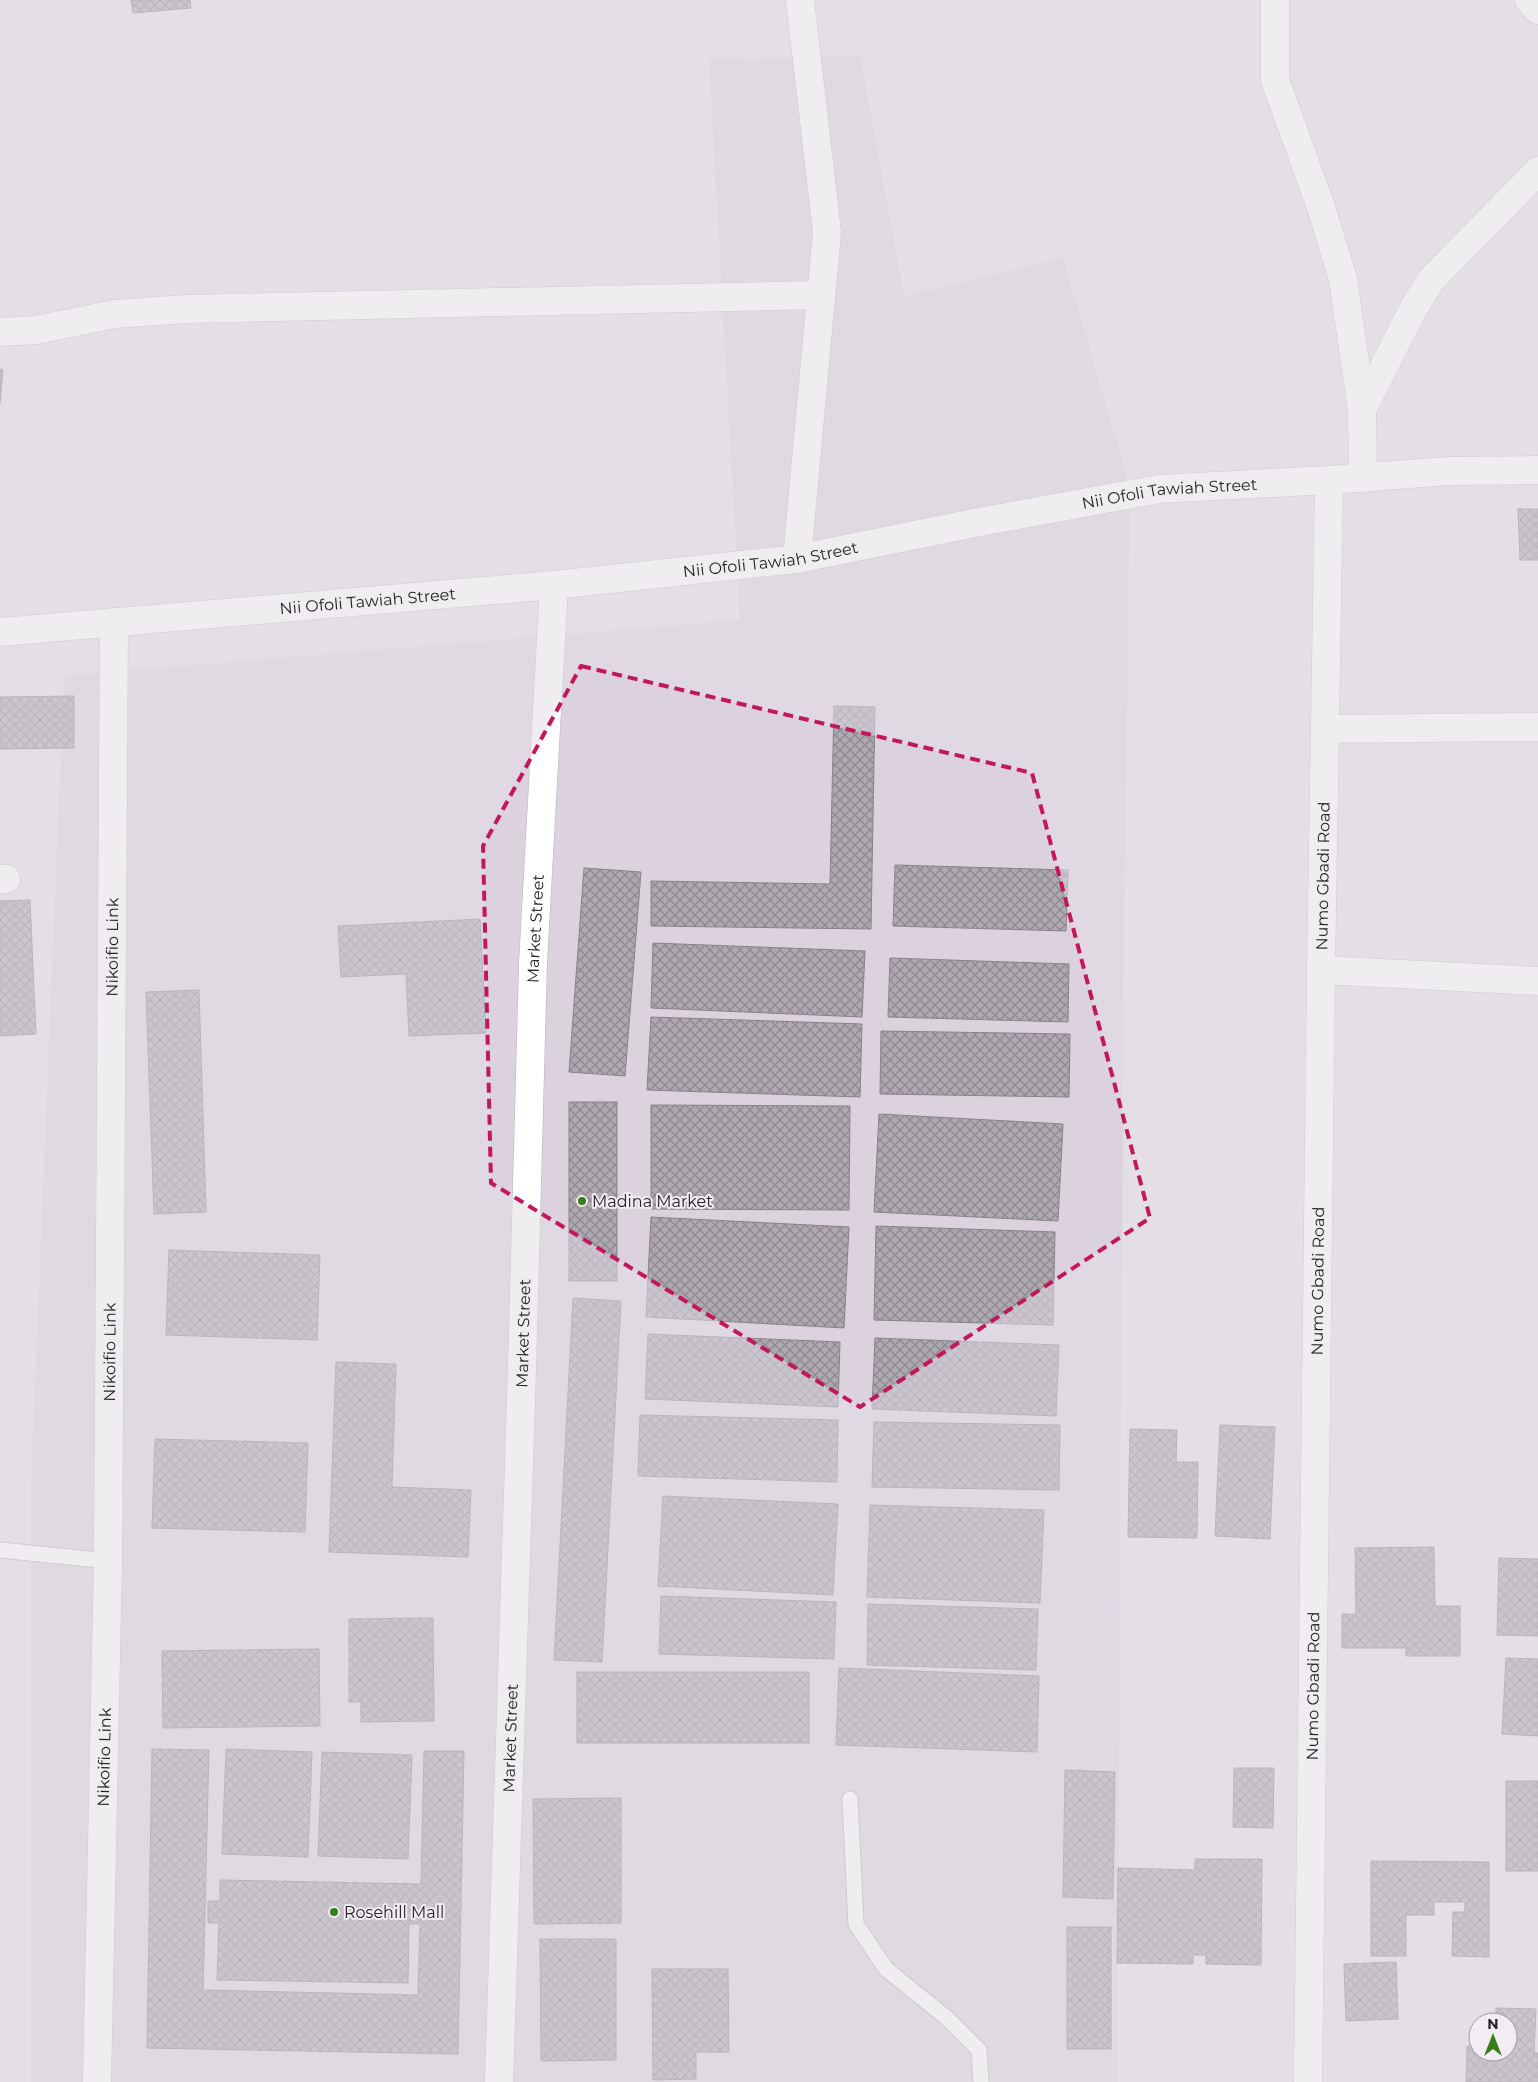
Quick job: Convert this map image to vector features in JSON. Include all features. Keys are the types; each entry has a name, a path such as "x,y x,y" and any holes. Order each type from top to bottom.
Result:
{"street":[{"path":"797,559 827,232 800,0"},
{"path":"1275,0 1275,80 1321,207 1342,279 1362,410 1363,478"},
{"path":"1530,0 1538,10"},
{"path":"1362,410 1413,309 1431,280 1538,171"},
{"path":"0,332 36,330 115,314 185,309 821,295"},
{"name":"Nii Ofoli Tawiah Street","path":"0,632 554,585 797,559 983,521 1159,489 1363,478 1448,471 1538,470"},
{"name":"Numo Gbadi Road","path":"1308,2082 1321,970 1329,480"},
{"name":"Market Street","path":"499,2082 533,963 554,585"},
{"name":"Nikoifio Link","path":"97,2082 108,1561 114,622"},
{"path":"1325,729 1538,727"},
{"path":"1321,970 1538,981"}],"lane":[{"path":"0,1550 108,1561"},
{"path":"850,1799 856,1924 886,1969 947,2018 979,2050 981,2082"}],"highlighted area":[{"path":"581,666 1032,773 1150,1218 860,1407 491,1183 483,846"}],"shaded area":[{"name":"Madina Market","path":"860,56 904,296 1063,258 1130,487 1124,919 1117,2082 31,2082 31,1483 64,676 740,620 709,59"}],"building":[{"path":"131,0 190,0 191,8 133,13"},
{"path":"0,369 3,370 0,403"},
{"path":"1518,509 1538,509 1538,560 1520,560"},
{"path":"74,696 74,748 0,749 0,697"},
{"path":"834,706 875,707 871,929 651,926 651,881 830,884"},
{"path":"895,865 1068,870 1066,931 893,926"},
{"path":"584,868 641,872 625,1076 569,1072"},
{"path":"30,900 36,1034 0,1036 0,901"},
{"path":"480,919 486,1033 409,1036 406,974 341,977 338,926"},
{"path":"653,943 865,951 862,1017 651,1008"},
{"path":"890,958 1069,964 1068,1022 888,1017"},
{"path":"199,990 206,1212 154,1214 146,992"},
{"path":"651,1017 862,1024 860,1097 647,1090"},
{"path":"881,1031 1070,1034 1069,1097 880,1094"},
{"path":"569,1102 617,1102 617,1281 569,1281"},
{"path":"651,1105 850,1106 849,1210 651,1209"},
{"path":"879,1114 1063,1124 1058,1221 874,1212"},
{"path":"651,1217 849,1227 844,1328 646,1317"},
{"path":"876,1226 1055,1232 1053,1325 874,1320"},
{"path":"169,1250 320,1255 317,1340 166,1335"},
{"path":"573,1298 621,1301 602,1662 554,1660"},
{"path":"648,1334 840,1342 838,1407 645,1399"},
{"path":"875,1338 1059,1345 1056,1416 872,1409"},
{"path":"336,1362 396,1364 392,1487 471,1490 468,1557 329,1552"},
{"path":"640,1415 838,1420 837,1482 638,1476"},
{"path":"874,1422 1060,1425 1059,1490 872,1487"},
{"path":"1220,1425 1275,1427 1270,1539 1215,1536"},
{"path":"1130,1429 1177,1430 1176,1462 1198,1462 1197,1538 1128,1537"},
{"path":"155,1439 308,1443 305,1532 152,1528"},
{"path":"663,1496 838,1504 833,1595 658,1586"},
{"path":"870,1505 1044,1510 1040,1603 867,1597"},
{"path":"1434,1547 1435,1606 1460,1606 1460,1656 1406,1656 1406,1648 1342,1648 1342,1614 1356,1614 1355,1548"},
{"path":"1499,1558 1538,1559 1538,1636 1497,1635"},
{"path":"661,1596 836,1602 834,1659 659,1654"},
{"path":"868,1604 1038,1609 1036,1670 867,1665"},
{"path":"433,1618 434,1721 361,1722 361,1702 349,1702 349,1619"},
{"path":"319,1649 320,1726 163,1728 162,1651"},
{"path":"1506,1658 1538,1659 1538,1736 1502,1734"},
{"path":"839,1668 1039,1676 1037,1752 836,1745"},
{"path":"577,1672 809,1672 809,1743 577,1743"},
{"name":"Rosehill Mall","path":"152,1749 209,1750 203,1990 418,1995 420,1924 409,1924 408,1983 217,1980 219,1923 208,1923 208,1901 220,1901 220,1880 421,1884 424,1751 464,1751 458,2054 147,2048"},
{"path":"226,1749 312,1752 308,1857 222,1854"},
{"path":"322,1752 412,1755 408,1859 318,1856"},
{"path":"1234,1768 1274,1768 1273,1828 1233,1827"},
{"path":"1065,1770 1115,1772 1113,1899 1063,1897"},
{"path":"1506,1781 1538,1781 1538,1871 1506,1871"},
{"path":"621,1798 621,1923 534,1924 533,1799"},
{"path":"1195,1859 1262,1859 1261,1965 1206,1964 1206,1955 1193,1955 1193,1964 1117,1963 1118,1868 1195,1870"},
{"path":"1371,1861 1489,1862 1489,1957 1452,1956 1453,1912 1465,1912 1465,1902 1434,1902 1434,1915 1406,1915 1406,1956 1371,1956"},
{"path":"1067,1927 1111,1927 1111,2049 1067,2049"},
{"path":"540,1939 616,1939 616,2060 541,2061"},
{"path":"1396,1962 1398,2019 1346,2021 1344,1964"},
{"path":"652,1969 728,1969 729,2052 696,2052 696,2079 653,2080"},
{"path":"1496,2008 1536,2009 1534,2053 1538,2053 1538,2082 1466,2082 1467,2046 1468,2062 1518,2062 1518,2012 1496,2012"}],"place":[{"name":"Madina Market","path":"582,1201"},
{"name":"Rosehill Mall","path":"334,1912"}]}
